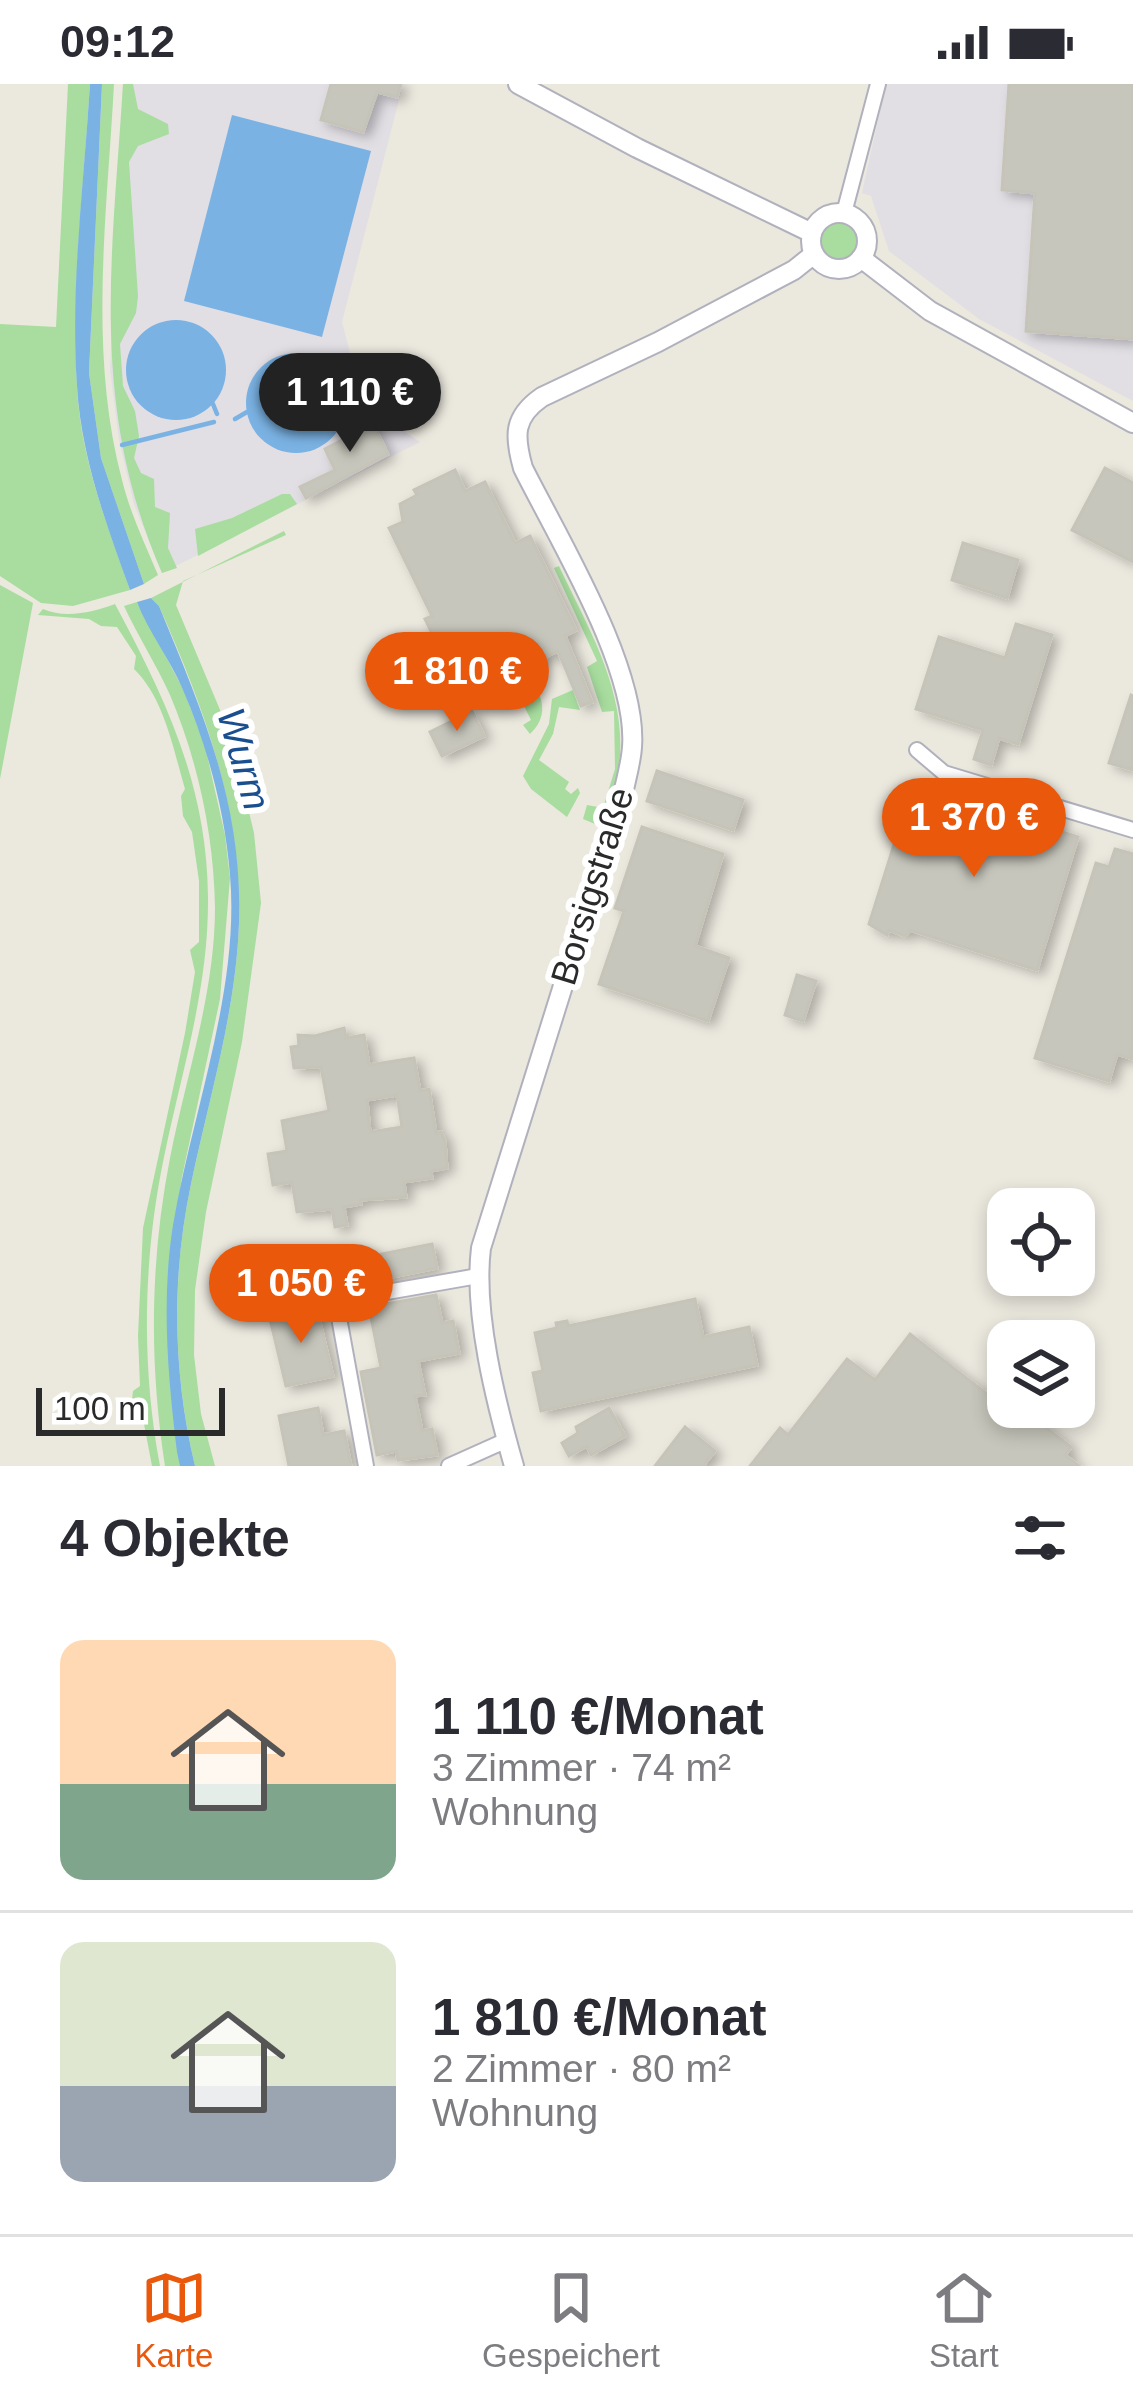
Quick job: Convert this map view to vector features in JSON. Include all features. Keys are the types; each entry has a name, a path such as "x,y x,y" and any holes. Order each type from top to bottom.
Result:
{"street":[{"path":"518,84 812,233"},
{"path":"844,213 878,84"},
{"path":"844,213 860,222 866,250 854,265 837,269 814,254 812,233 821,219 844,213"},
{"name":"Borsigstraße","path":"514,1466 478,1276 488,1221 623,794 632,746 626,686 614,652 523,468 516,426 528,407 542,397 794,270 814,254"},
{"path":"861,258 930,311 1133,423"},
{"path":"917,750 944,772 1133,830"},
{"path":"366,1466 336,1300 478,1276"},
{"path":"448,1466 507,1440"}],"shaded area":[{"path":"123,84 403,84 342,322 357,380 376,412 420,442 162,573 134,504 110,369"},
{"path":"886,84 1133,84 1133,401 979,319 889,251 871,196 862,193"}],"green space":[{"path":"68,84 90,84 77,273 79,412 96,490 130,590 73,606 41,603 0,576 0,324 56,327"},
{"path":"102,84 114,84 104,233 105,382 125,492 158,575 144,584 101,458 89,373"},
{"path":"123,84 133,84 138,109 168,124 169,134 138,146 129,162 138,296 136,313 120,344 123,386 135,411 139,436 134,458 141,473 154,479 155,507 170,513 168,548 177,568 162,573 139,511 115,391 111,272"},
{"path":"840,221 854,227 860,241 854,255 840,261 826,255 820,241 826,227"},
{"path":"290,494 297,504 198,556 195,529 232,518"},
{"path":"284,531 286,535 198,574"},
{"path":"559,566 598,649 616,705 619,764 609,809 595,824 583,819 587,805 603,808 615,769 614,711 602,712 587,667 597,661 554,568"},
{"path":"183,582 176,605 231,736 254,833 261,903 242,1042 206,1212 195,1290 194,1355 201,1414 215,1466 195,1466 182,1396 178,1290 191,1184 233,989 238,881 217,760 175,644 151,598"},
{"path":"0,585 33,603 0,779"},
{"path":"137,602 184,691 205,746 230,878 220,999 182,1177 168,1274 180,1466 165,1466 154,1350 155,1274 170,1158 210,971 214,881 203,799 189,746 170,695 124,606"},
{"path":"115,604 180,744 206,856 207,930 199,996 157,1195 148,1273 147,1350 160,1466 152,1466 144,1424 131,1409 133,1391 140,1386 143,1228 185,1033 195,972 190,950 199,942 199,881 192,832 183,816 185,789 166,724 153,694 134,669 136,656 117,627 89,619 38,615 43,609 70,614"},
{"path":"521,658 542,706 530,734 523,725 531,720 508,674 512,671 509,664"},
{"path":"573,690 580,710 559,707 553,734 539,760 569,782 565,789 571,794 578,788 580,793 567,817 531,789 523,776 549,724 552,699"}],"water":[{"path":"90,84 102,84 89,373 101,458 144,584 130,590 89,464 79,412 76,273"},
{"path":"232,115 371,151 322,337 184,301"},
{"path":"176,320 195,323 212,334 223,351 223,389 212,406 195,417 176,420 157,417 140,406 129,389 126,370 129,351 140,334 157,323"},
{"path":"296,353 332,367 346,403 332,439 296,453 260,439 246,403 260,367"},
{"path":"151,598 175,645 217,760 239,880 233,989 180,1255 179,1361 195,1466 180,1466 177,1452 167,1282 181,1182 228,962 230,875 220,804 200,735 178,679 137,602"}],"building":[{"path":"331,84 401,84 397,97 377,92 363,132 321,120"},
{"path":"1009,84 1133,84 1133,339 1026,331 1035,193 1002,190"},
{"path":"370,418 388,454 306,498 300,487 335,470 325,449 344,439 340,432"},
{"path":"1105,468 1133,483 1133,562 1072,530"},
{"path":"455,470 465,491 485,482 515,543 530,536 576,630 565,636 592,702 581,706 558,651 530,665 526,655 507,664 510,670 461,692 425,619 432,616 389,528 403,522 400,504 417,495 414,490"},
{"path":"963,543 1018,560 1007,598 952,580"},
{"path":"1016,624 1052,635 1018,744 999,738 991,765 974,759 983,730 916,709 939,637 1005,658"},
{"path":"1133,696 1133,770 1109,763"},
{"path":"472,711 484,736 442,756 430,732"},
{"path":"657,771 743,800 733,830 647,801"},
{"path":"910,794 957,809 959,799 1078,837 1037,970 910,930 905,936 889,930 887,935 869,924"},
{"path":"642,827 723,854 695,946 729,958 708,1021 599,984 624,911 615,908"},
{"path":"1115,849 1133,854 1133,1059 1117,1054 1109,1081 1035,1058 1096,863 1109,867"},
{"path":"797,975 816,981 803,1021 785,1015"},
{"path":"344,1028 346,1038 364,1035 369,1065 414,1058 420,1091 429,1089 436,1133 441,1132 445,1141 447,1168 431,1171 432,1178 404,1182 406,1197 360,1200 361,1204 344,1207 347,1225 335,1227 332,1209 297,1212 292,1182 273,1185 268,1154 287,1151 282,1121 329,1111 321,1067 294,1068 291,1047 299,1046 298,1035","holes":["397,1095 402,1127 370,1132 367,1100"]},
{"path":"432,1244 437,1268 367,1282 362,1258"},
{"path":"436,1295 442,1323 453,1321 459,1353 418,1361 425,1395 415,1396 422,1431 432,1429 437,1455 398,1460 396,1451 377,1455 361,1372 381,1368 369,1307"},
{"path":"695,1299 703,1337 749,1327 757,1365 541,1411 533,1373 543,1371 535,1333 557,1328 556,1323 567,1321 568,1326"},
{"path":"316,1306 333,1376 286,1386 269,1315"},
{"path":"910,1334 987,1394 987,1428 1046,1428 1071,1447 1065,1455 1079,1466 750,1466 780,1428 788,1435 847,1359 875,1380"},
{"path":"318,1408 323,1435 344,1431 351,1466 289,1466 279,1416"},
{"path":"609,1408 625,1436 591,1455 587,1446 569,1456 562,1443 578,1433 576,1427"},
{"path":"685,1427 715,1451 703,1466 655,1466"}],"waterway":[{"path":"213,404 217,414"},
{"path":"235,419 247,412"},
{"path":"122,445 214,422"}],"water label":[{"name":"Wurm","path":"244,759"}]}
